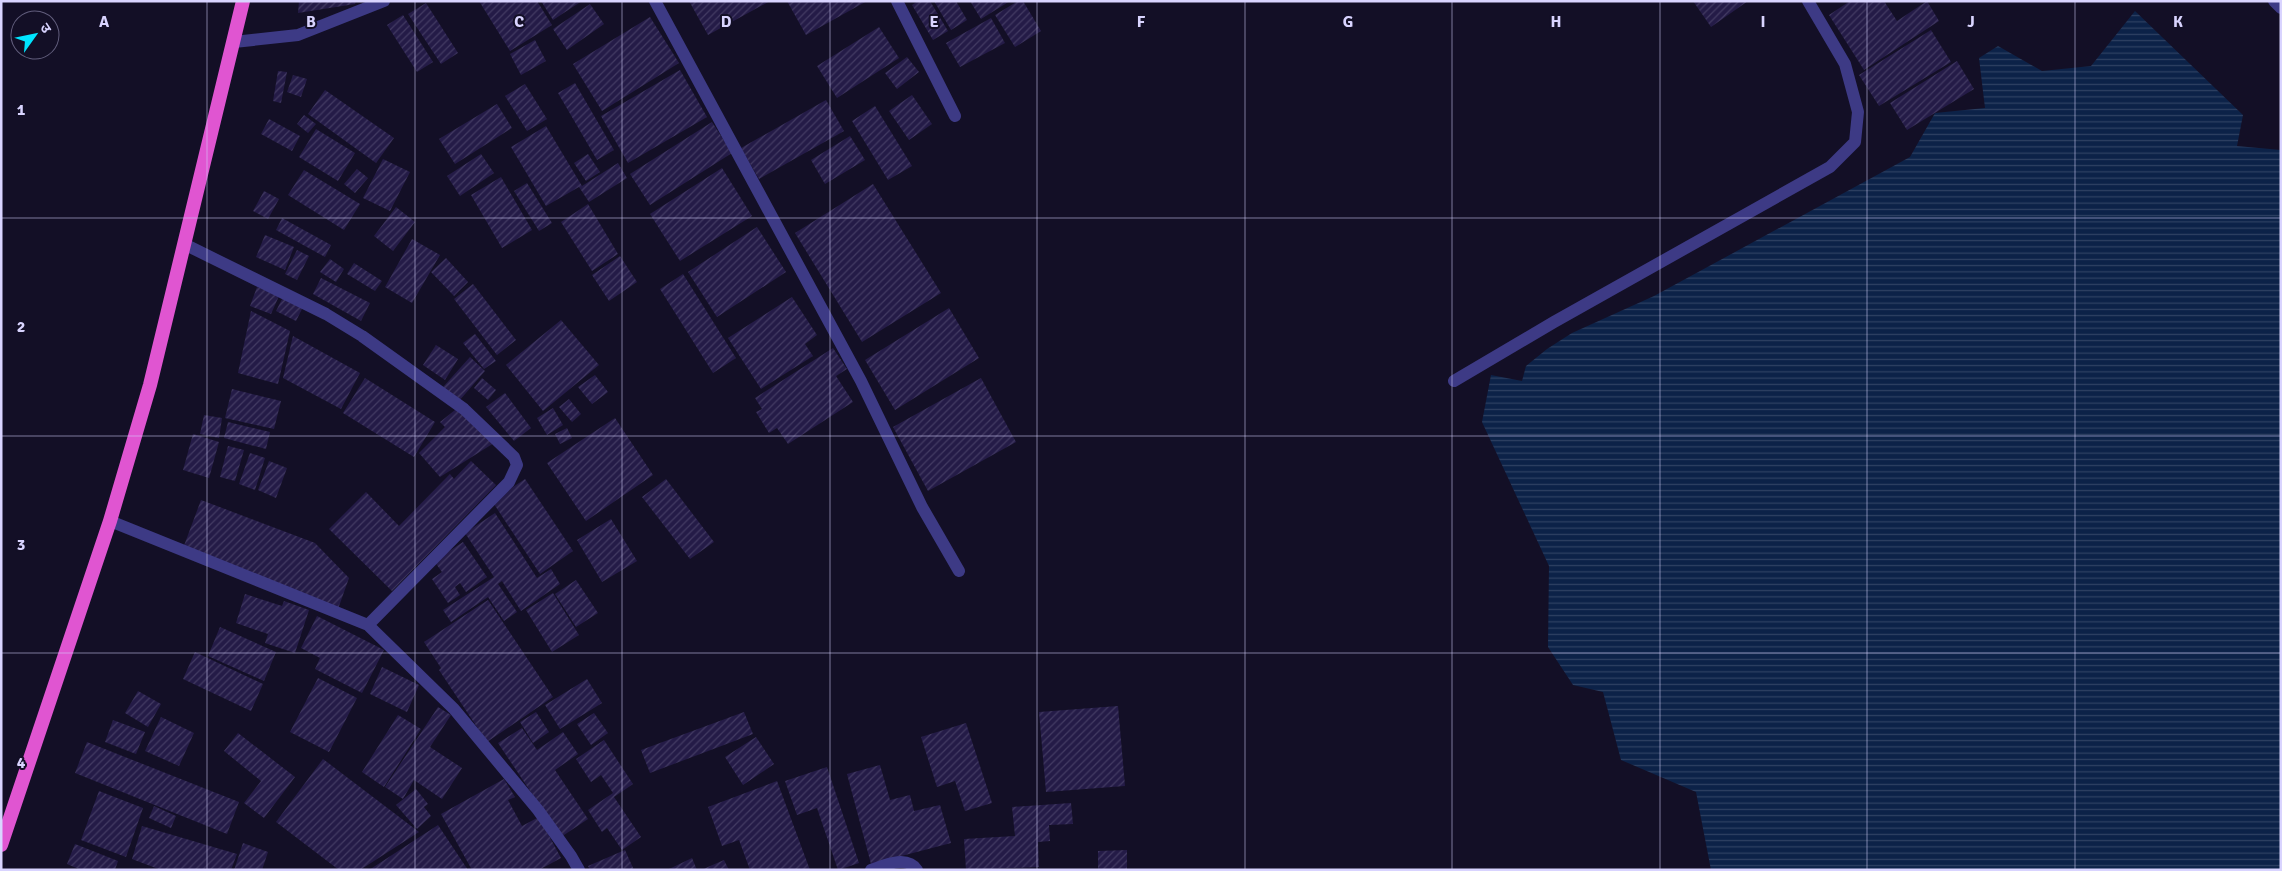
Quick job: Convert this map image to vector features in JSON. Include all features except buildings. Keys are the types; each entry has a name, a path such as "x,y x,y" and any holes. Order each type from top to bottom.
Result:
{"highway":[{"path":"1,845 110,521 150,385 243,1"}],"street":[{"path":"234,42 298,35 384,1"},
{"path":"655,1 861,381 922,507 959,571"},
{"path":"897,1 955,116"},
{"path":"1454,381 1554,322 1830,167 1855,142 1858,112 1845,64 1808,1"},
{"path":"2274,1 2281,8"},
{"path":"184,244 326,314 362,336 464,408 514,457 517,465 509,482 368,625"},
{"path":"110,521 368,625 454,709 538,810 571,856 578,870"},
{"path":"871,870 904,862 915,867 917,870"}],"water":[{"path":"2135,11 2243,115 2237,146 2281,150 2281,870 1711,870 1696,792 1621,760 1603,692 1573,685 1548,647 1549,566 1482,422 1491,375 1522,381 1526,366 1547,349 1572,333 1654,296 1910,157 1935,113 1985,108 1979,58 1998,46 2042,71 2091,66"}]}
